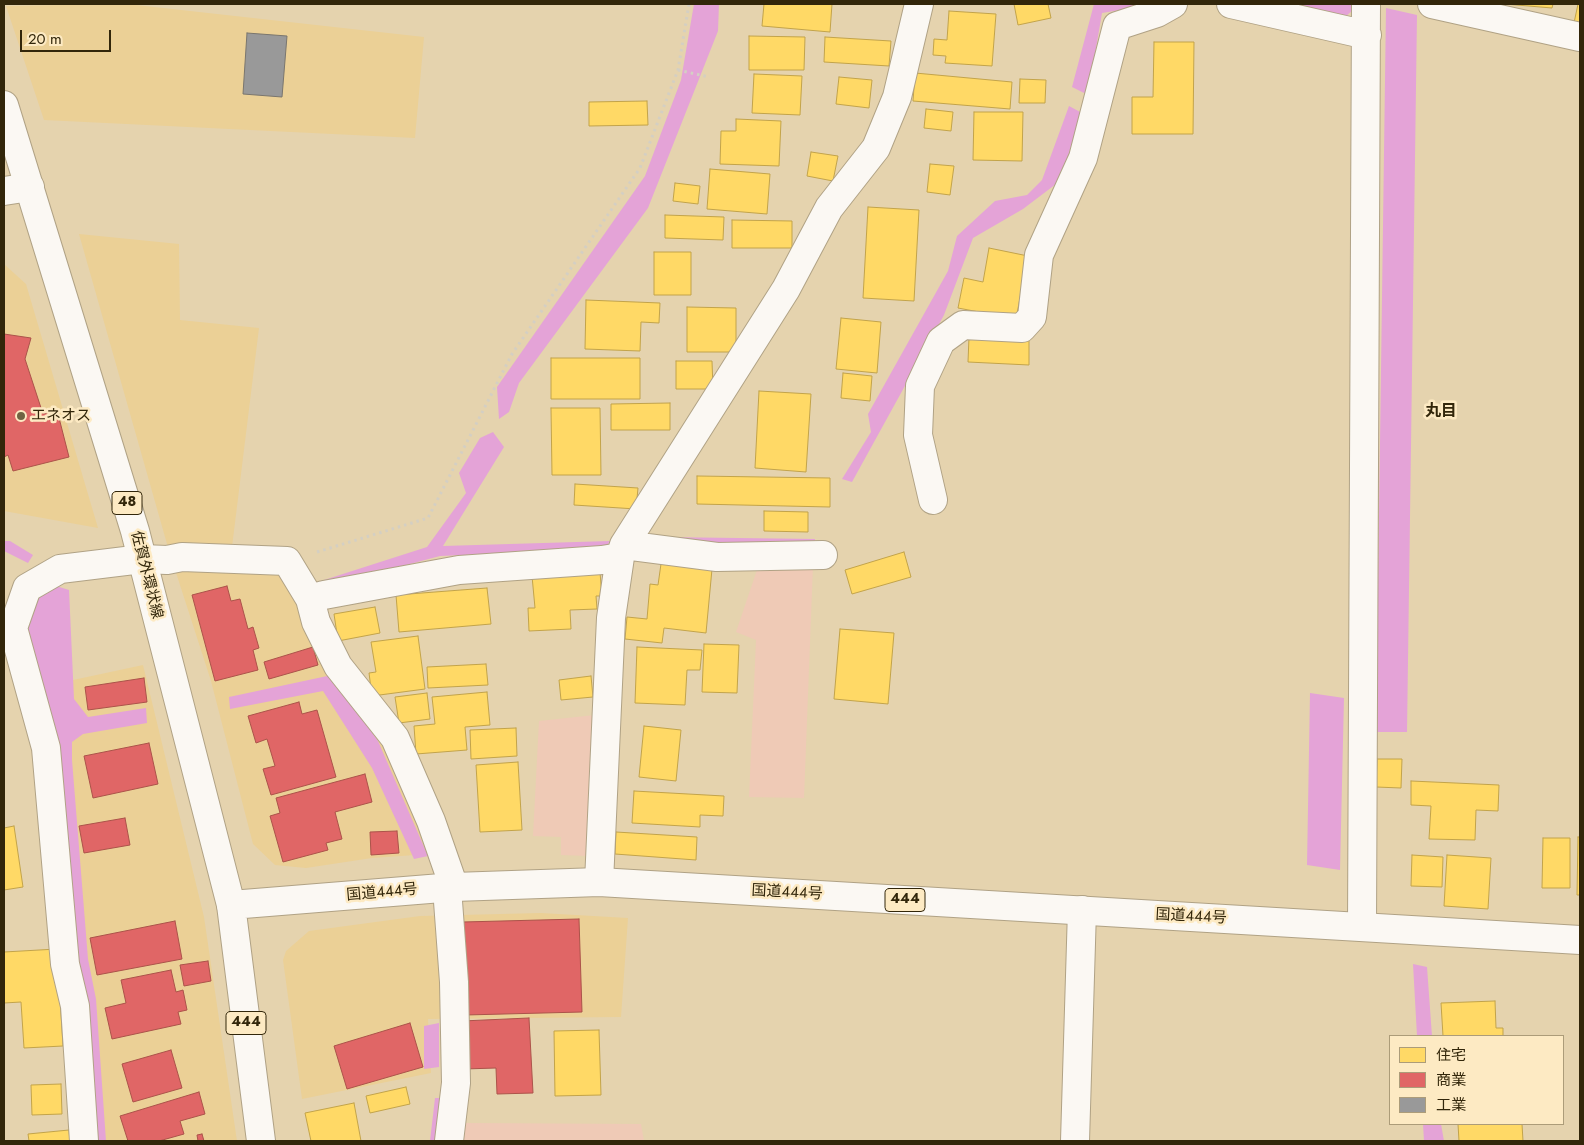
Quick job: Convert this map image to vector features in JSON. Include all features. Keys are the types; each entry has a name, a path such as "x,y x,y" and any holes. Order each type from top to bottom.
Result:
{"main road":[{"path":"599,882 611,618 622,551 786,290 828,208 876,148 897,97 919,4"},
{"path":"933,500 918,435 920,386 941,341 964,325 1022,328 1032,317 1039,255 1083,158 1117,26 1157,13 1173,4"},
{"path":"1230,4 1367,35"},
{"path":"1362,927 1366,4"},
{"path":"1432,4 1580,37"},
{"name":"佐賀外環状線","path":"4,105 17,189 135,531 230,905"},
{"path":"310,599 459,570 602,560 622,551 717,556 823,555"},
{"path":"84,1141 75,1006 65,964 46,748 13,628 27,588 60,569 142,559 167,560 182,557 287,561 310,599 316,622 338,666 395,738 432,821 451,888 456,1083 449,1141"},
{"name":"国道444号","path":"230,905 451,888 599,882 1580,940"},
{"name":"444","path":"230,905 261,1141"},
{"path":"1075,1141 1082,910"}],"path":[{"path":"287,561 428,518 512,354 640,168 678,70 690,4"},
{"path":"678,70 709,77"}],"shaded area":[{"path":"127,4 424,37 415,138 44,120 6,6"},
{"path":"694,4 719,4 718,31 648,208 519,383 509,412 499,419 497,387 645,176 681,80"},
{"path":"1094,4 1156,4 1102,13 1088,95 1072,87"},
{"path":"1286,4 1351,4 1352,11 1346,16"},
{"path":"1386,8 1417,15 1407,732 1376,732"},
{"path":"1069,106 1082,113 1060,181 1023,209 973,238 944,315 852,482 842,479 871,432 868,414 948,271 957,236 995,201 1027,195 1042,180"},
{"path":"79,234 179,244 180,320 259,328 232,547 277,554 385,738 430,854 372,858 306,868 275,865 253,844 211,681 169,551"},
{"path":"4,264 26,284 98,528 4,511"},
{"path":"493,432 504,447 443,546 610,541 605,549 440,556 327,586 321,581 427,547 466,493 459,473 480,438"},
{"path":"662,537 815,539 814,546 659,542"},
{"path":"4,541 10,541 33,555 28,563 4,551"},
{"path":"759,564 813,565 804,798 749,797 756,640 736,632"},
{"path":"53,585 69,590 74,699 88,717 146,708 147,723 83,734 72,742 88,959 96,999 106,1141 94,1141 27,628 37,594"},
{"path":"143,665 204,917 237,1141 102,1141 59,683"},
{"path":"332,675 378,741 428,856 414,859 372,768 323,691 230,709 229,697"},
{"path":"1310,693 1344,698 1340,870 1307,865"},
{"path":"595,715 588,856 561,855 561,837 533,836 539,721"},
{"path":"541,913 628,918 621,1017 428,1019 431,1073 302,1099 283,960 286,951 309,931 420,916"},
{"path":"1413,964 1427,967 1432,1035 1417,1035"},
{"path":"439,1023 439,1067 424,1069 424,1026"},
{"path":"435,1098 444,1098 439,1141 430,1141"},
{"path":"465,1123 641,1124 644,1141 462,1141"},
{"path":"1423,1125 1441,1125 1444,1141 1424,1141"}],"building: 住宅":[{"path":"764,4 832,4 830,32 762,26"},
{"path":"1014,4 1048,4 1051,18 1018,25"},
{"path":"1505,4 1553,4 1552,8"},
{"path":"1578,4 1580,4 1580,24 1574,23"},
{"path":"949,11 996,14 992,66 945,63 946,56 933,55 934,39 947,40"},
{"path":"749,36 805,37 804,70 749,70"},
{"path":"825,37 891,41 889,66 824,62"},
{"path":"1154,42 1194,42 1193,134 1132,134 1132,97 1153,97"},
{"path":"915,73 1012,82 1010,109 913,101"},
{"path":"754,74 802,76 800,115 752,113"},
{"path":"839,77 872,80 869,108 836,104"},
{"path":"1020,79 1046,80 1045,103 1019,103"},
{"path":"647,101 648,125 589,126 589,102"},
{"path":"926,109 953,112 951,131 924,128"},
{"path":"974,112 1023,112 1022,161 973,160"},
{"path":"736,119 781,121 779,166 720,164 721,131 736,131"},
{"path":"811,152 838,156 833,181 807,176"},
{"path":"930,164 954,166 950,195 927,192"},
{"path":"710,169 770,174 767,214 707,209"},
{"path":"675,183 700,186 698,204 673,201"},
{"path":"868,207 919,210 914,301 863,298"},
{"path":"665,215 724,217 723,240 665,238"},
{"path":"732,220 792,221 792,248 732,248"},
{"path":"989,248 1028,256 1016,319 958,308 964,278 983,282"},
{"path":"654,252 691,252 691,295 654,295"},
{"path":"586,300 660,303 659,323 641,322 640,351 585,349"},
{"path":"687,307 736,308 736,352 687,352"},
{"path":"841,318 881,322 877,373 836,369"},
{"path":"969,337 1029,339 1029,365 968,362"},
{"path":"551,358 640,358 640,399 551,399"},
{"path":"676,361 712,361 713,389 676,389"},
{"path":"843,373 872,376 870,401 841,398"},
{"path":"759,391 811,394 806,472 755,468"},
{"path":"670,403 670,430 611,430 611,404"},
{"path":"551,408 600,408 601,475 552,475"},
{"path":"697,476 830,478 830,507 697,504"},
{"path":"575,484 638,488 636,509 574,505"},
{"path":"764,511 808,512 808,532 764,531"},
{"path":"904,552 911,577 852,594 845,570"},
{"path":"661,564 712,569 706,633 664,628 662,643 625,639 627,617 647,619 650,584 658,585"},
{"path":"600,572 602,596 596,596 597,609 570,610 571,629 529,631 528,608 535,608 532,576"},
{"path":"487,588 491,624 399,632 396,595"},
{"path":"375,607 380,633 338,641 334,614"},
{"path":"840,629 894,633 888,704 834,699"},
{"path":"418,636 425,689 372,696 369,673 376,672 371,642"},
{"path":"704,644 739,645 737,693 702,692"},
{"path":"637,647 702,650 700,670 687,670 685,705 635,703"},
{"path":"486,664 488,685 428,688 427,667"},
{"path":"591,676 593,697 561,700 559,680"},
{"path":"487,692 490,725 465,727 467,750 416,754 414,726 435,724 432,697"},
{"path":"427,693 430,719 399,723 395,697"},
{"path":"644,726 681,730 676,781 639,777"},
{"path":"516,728 517,756 471,759 470,730"},
{"path":"1377,759 1402,759 1401,788 1376,787"},
{"path":"518,762 522,830 480,832 476,765"},
{"path":"1411,781 1499,785 1498,811 1476,810 1475,840 1429,839 1431,806 1411,805"},
{"path":"634,791 724,796 723,816 700,815 700,827 632,823"},
{"path":"14,826 23,887 4,890 4,828"},
{"path":"616,832 697,837 696,860 615,854"},
{"path":"1578,837 1580,837 1580,895 1577,895"},
{"path":"1543,838 1570,838 1570,888 1542,888"},
{"path":"1412,855 1443,857 1442,887 1411,886"},
{"path":"1447,855 1491,858 1488,909 1444,906"},
{"path":"57,949 63,1046 24,1048 21,1002 4,1003 4,952"},
{"path":"1495,1001 1496,1028 1503,1028 1503,1035 1443,1035 1441,1003"},
{"path":"599,1030 601,1095 555,1096 554,1031"},
{"path":"61,1084 62,1114 32,1115 31,1085"},
{"path":"406,1087 410,1104 370,1113 366,1096"},
{"path":"354,1103 361,1141 311,1141 305,1113"},
{"path":"1458,1125 1522,1125 1523,1141 1459,1141"},
{"path":"69,1130 70,1141 29,1141 28,1134"}],"building: 商業":[{"path":"4,334 31,338 25,359 43,414 57,410 69,457 13,471 8,455 4,457"},
{"path":"227,586 231,601 240,599 248,629 253,627 259,648 253,650 258,670 215,681 192,595"},
{"path":"313,647 318,665 269,679 264,662"},
{"path":"144,678 147,702 88,710 85,687"},
{"path":"299,702 302,714 317,710 336,777 271,795 263,769 275,766 267,739 256,743 248,716"},
{"path":"149,743 158,784 93,798 84,756"},
{"path":"365,774 372,802 335,812 342,839 326,843 328,850 283,862 270,816 280,813 276,798"},
{"path":"125,818 130,845 84,853 79,826"},
{"path":"397,831 399,853 371,855 370,832"},
{"path":"579,919 582,1012 465,1015 463,922"},
{"path":"175,921 182,959 97,975 90,938"},
{"path":"208,961 211,981 184,986 180,965"},
{"path":"171,970 176,992 183,990 187,1010 178,1012 181,1024 112,1039 105,1008 126,1003 121,980"},
{"path":"529,1018 533,1093 497,1094 496,1068 464,1069 462,1021"},
{"path":"410,1023 423,1067 347,1089 334,1046"},
{"path":"171,1050 182,1088 133,1102 122,1064"},
{"path":"199,1092 205,1114 180,1121 184,1134 159,1141 128,1141 120,1116"},
{"path":"202,1134 204,1141 198,1141 197,1135"}],"building: 工業":[{"path":"247,33 287,36 282,97 243,94"}],"place":[{"name":"エネオス","path":"21,416"}],"district":[{"name":"丸目","path":"1441,412"}]}
